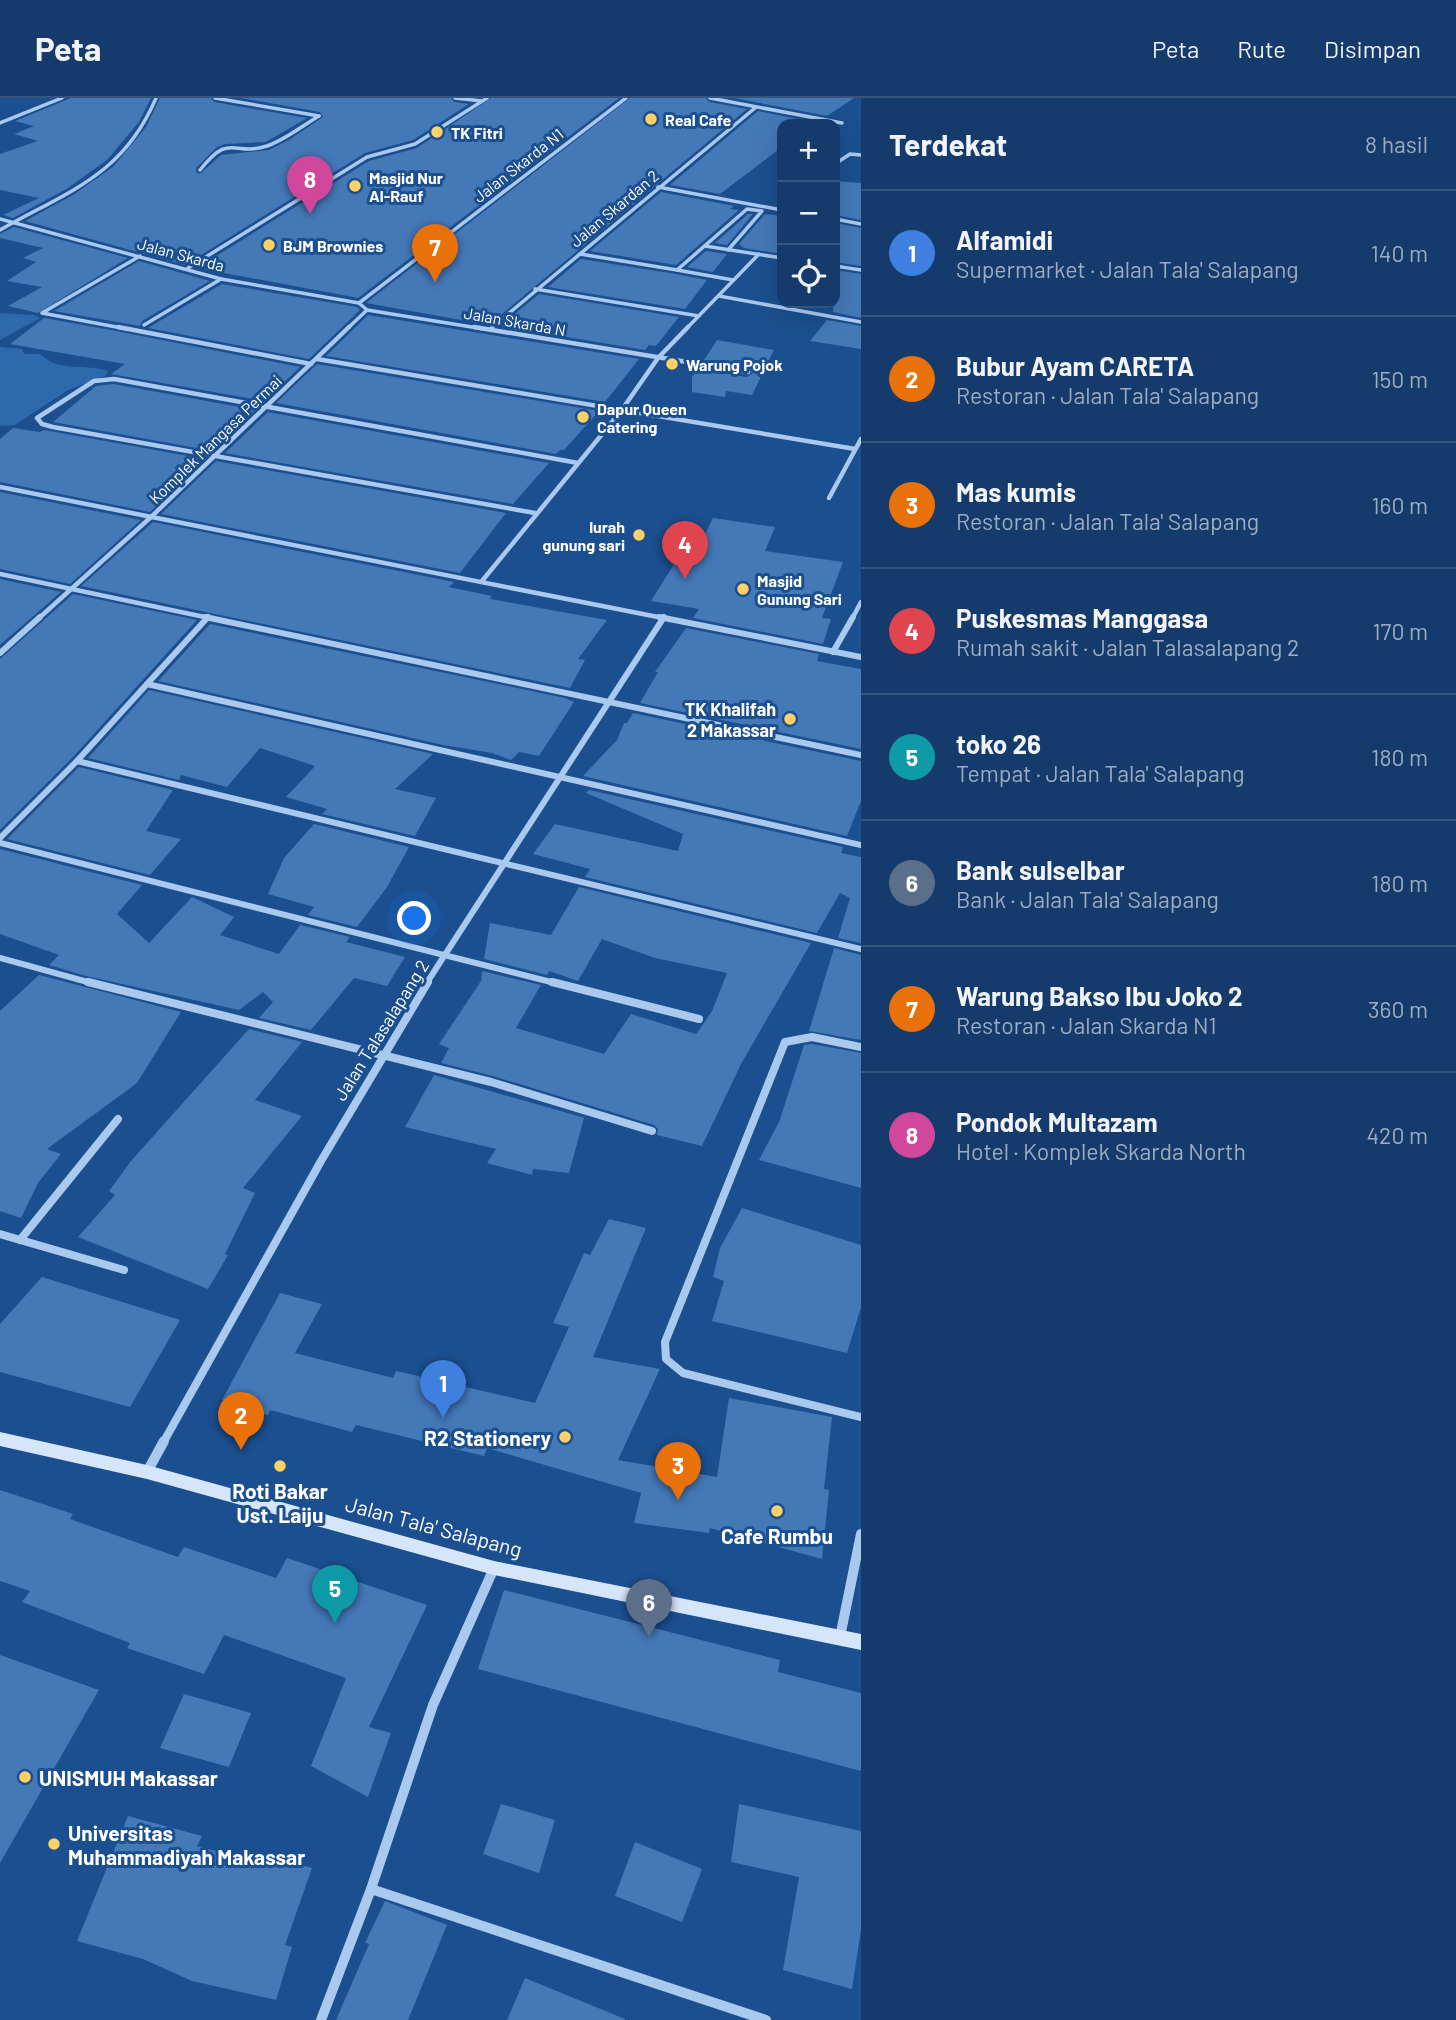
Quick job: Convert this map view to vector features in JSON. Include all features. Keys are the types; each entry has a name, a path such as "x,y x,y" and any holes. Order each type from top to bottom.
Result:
{"main road":[{"name":"Jalan Tala' Salapang","path":"0,1439 147,1472 494,1568 861,1642"}],"street":[{"path":"0,123 62,98"},
{"path":"0,230 58,200 121,158 146,127 156,98"},
{"path":"201,170 211,155 227,145 257,148 267,145 319,116 215,98"},
{"path":"455,98 485,99"},
{"name":"Jalan Skarda N1","path":"359,303 626,98"},
{"path":"710,98 842,123"},
{"path":"188,268 262,225 302,195 366,157 415,144 485,99"},
{"name":"Jalan Skardan 2","path":"490,329 534,289 755,108"},
{"path":"840,161 850,154 861,155"},
{"path":"658,187 777,208"},
{"path":"677,270 748,208 762,211 728,250"},
{"name":"Jalan Skarda","path":"0,219 221,279 359,303"},
{"path":"840,220 861,224"},
{"path":"727,227 746,230"},
{"path":"705,246 777,257"},
{"path":"580,254 733,279"},
{"path":"482,581 621,411 659,358 759,254"},
{"path":"140,256 42,313 311,364"},
{"path":"840,267 861,270"},
{"path":"144,325 221,279"},
{"path":"534,289 699,316"},
{"path":"719,296 861,321"},
{"path":"359,303 367,310"},
{"name":"Komplek Mangasa Permai","path":"0,653 216,457 367,310"},
{"name":"Jalan Skarda N","path":"367,310 748,372"},
{"path":"317,359 855,449"},
{"path":"535,513 53,427 38,421 38,415 94,381 104,379 578,463"},
{"path":"829,498 861,439"},
{"path":"0,487 861,657"},
{"path":"0,574 861,755"},
{"path":"833,652 861,602"},
{"path":"208,617 0,841 699,1019"},
{"name":"Jalan Talasalapang 2","path":"147,1472 295,1204 382,1055 664,617"},
{"path":"147,684 861,845"},
{"path":"76,761 861,949"},
{"path":"0,958 83,982 546,1097 652,1130"},
{"path":"861,1047 810,1037 794,1037 785,1042 665,1342 666,1359 683,1373 861,1417"},
{"path":"20,1240 118,1119"},
{"path":"0,1234 124,1270"},
{"path":"840,1638 861,1534"},
{"path":"321,2020 371,1889 433,1705 494,1568"},
{"path":"371,1889 766,2020"}],"shaded area":[{"path":"0,313 33,315 40,318 0,340"},
{"path":"0,347 22,349 24,354 40,354 55,364 64,366 108,371 105,376 68,390 15,425 0,426"}],"building":[{"path":"71,98 151,98 139,122 107,160 68,188 13,218 3,215 39,198 0,190 0,154 38,141 14,134 34,126 15,121"},
{"path":"160,98 211,98 214,102 307,118 266,142 225,144 217,147 196,168 196,172 200,174 221,155 269,150 323,117 320,112 241,98 451,98 454,102 469,104 413,140 365,153 185,265 25,221 73,195 113,167 146,127"},
{"path":"491,98 619,98 358,298 197,268 369,161 417,148"},
{"path":"630,98 706,98 709,102 747,109 489,325 366,303"},
{"path":"734,98 854,98 827,116"},
{"path":"758,111 797,119 777,119 777,151 720,194 670,185"},
{"path":"840,181 861,183 861,220 840,216"},
{"path":"661,192 734,206 730,209 739,210 676,265 590,251"},
{"path":"748,214 753,214 727,245 715,243"},
{"path":"765,214 777,215 777,253 744,248 739,244"},
{"path":"840,224 861,228 861,266 840,263"},
{"path":"14,227 128,258 38,313 8,306 42,287 7,281 36,262 23,258 43,248 0,238 0,234"},
{"path":"706,251 727,254 713,272 687,267"},
{"path":"581,259 707,280 685,309 548,287"},
{"path":"139,261 210,281 142,321 140,326 54,311"},
{"path":"840,271 861,274 861,318 833,312 833,308 840,308"},
{"path":"222,284 357,307 360,310 309,359 148,328"},
{"path":"539,294 679,317 656,346 649,345 645,350 500,326"},
{"path":"368,315 639,359 605,402 326,356"},
{"path":"44,318 300,367 265,401 111,374 125,364 10,344"},
{"path":"827,320 861,326 861,349 810,341"},
{"path":"717,340 774,350 752,395 726,391 725,397 692,392 692,377 698,369 747,377 752,374 749,367 704,360"},
{"path":"317,364 599,411 564,450 556,454 276,403"},
{"path":"114,384 256,410 213,451 53,422 96,386"},
{"path":"268,412 549,463 513,504 225,453"},
{"path":"13,428 40,432 44,430 205,459 150,512 0,482 0,439"},
{"path":"216,461 506,513 460,573 161,514"},
{"path":"0,492 141,520 70,584 0,569"},
{"path":"713,518 775,527 765,551 843,562 822,618 831,619 823,644 693,618 699,609 651,601 694,532 705,534"},
{"path":"153,522 454,582 449,587 492,596 490,599 607,620 578,659 585,660 570,688 81,586"},
{"path":"0,579 61,592 0,645"},
{"path":"73,594 197,620 73,757 0,830 0,659"},
{"path":"210,624 574,702 539,756 519,752 511,760 492,753 443,745 158,681"},
{"path":"686,628 819,654 817,661 861,669 861,749 640,703 658,672 655,672"},
{"path":"149,690 433,754 395,789 436,798 415,836 322,814 327,809 286,797 315,766 260,748 227,787 181,775 179,780 88,758"},
{"path":"633,713 861,761 861,801 847,836 583,776 617,740 624,723 627,723"},
{"path":"79,767 173,790 146,831 181,839 150,875 7,839"},
{"path":"589,790 843,847 841,853 861,857 861,943 838,938 850,898 840,893 817,933 585,877 590,869 533,854 555,824 678,851 683,834 586,793"},
{"path":"314,824 409,847 387,887 357,927 308,915 314,907 268,894 284,858"},
{"path":"0,849 142,885 117,914 149,943 192,897 234,917 220,935 279,954 300,925 350,937 346,942 405,957 387,986 354,978 311,1030 259,1018 273,1002 263,992 239,1010 86,976 49,965 59,955 0,934"},
{"path":"579,887 811,943 741,1064 702,1146 657,1135 658,1129 654,1125 441,1063 449,1048 439,1044 481,981 482,971 541,985 516,1028 604,1054 631,1014 696,1034 712,1011 727,973 655,958 602,939 578,981 549,971 547,975 484,959 490,923 551,935"},
{"path":"834,948 861,955 861,1040 809,1031"},
{"path":"39,975 181,1012 137,1083 47,1149 61,1154 38,1183 21,1218 0,1211 0,1011"},
{"path":"249,1029 302,1042 255,1100 302,1116 243,1188 255,1193 225,1254 228,1255 208,1289 78,1237 115,1195 109,1191 131,1161"},
{"path":"812,1044 861,1053 861,1188 759,1160 779,1122 804,1045"},
{"path":"434,1075 592,1120 584,1118 569,1173 533,1169 532,1175 487,1163 496,1149 405,1127"},
{"path":"742,1208 861,1245 861,1307 847,1353 712,1321 724,1281 713,1277 720,1248"},
{"path":"609,1219 646,1228 593,1357 660,1369 618,1460 717,1477 729,1398 832,1417 824,1489 829,1490 822,1559 710,1528 709,1533 634,1523 641,1493 487,1448 484,1456 356,1425 352,1432 270,1410 268,1415 222,1400 280,1293 322,1304 295,1353 393,1378 396,1371 535,1403 569,1327 553,1323 584,1253 590,1255"},
{"path":"42,1277 180,1320 130,1407 0,1372 0,1324"},
{"path":"0,1490 73,1514 70,1519 178,1557 184,1547 276,1578 287,1558 427,1605 369,1727 391,1733 368,1797 311,1766 346,1678 224,1635 204,1674 127,1648 130,1643 22,1602 30,1591 0,1581"},
{"path":"504,1590 780,1660 778,1672 861,1693 861,1771 478,1669"},
{"name":"UNISMUH Makassar","path":"0,1655 99,1690 0,1863"},
{"path":"184,1694 251,1713 229,1767 160,1748"},
{"path":"501,1804 555,1820 539,1873 483,1854"},
{"path":"739,1804 861,1831 861,1930 852,1989 783,1970 799,1877 731,1862"},
{"path":"128,1816 202,1836 197,1846 264,1864 267,1856 312,1868 285,1945 292,1947 276,2000 192,1981 143,1959 77,1941"},
{"path":"635,1842 702,1869 682,1922 615,1896"},
{"path":"385,1901 447,1925 408,2020 336,2020 369,1944 365,1943"},
{"path":"525,1978 625,2019 625,2020 507,2020"}],"place":[{"name":"Real Cafe","path":"651,119"},
{"name":"TK Fitri","path":"437,132"},
{"name":"Masjid Nur Al-Rauf","path":"355,186"},
{"name":"Pondok Multazam","path":"310,214"},
{"name":"BJM Brownies","path":"269,245"},
{"name":"Warung Bakso Ibu Joko 2","path":"435,282"},
{"name":"Warung Pojok","path":"672,364"},
{"name":"Dapur Queen Catering","path":"583,417"},
{"name":"lurah gunung sari","path":"639,535"},
{"name":"Puskesmas Manggasa","path":"685,579"},
{"name":"Masjid Gunung Sari","path":"743,589"},
{"name":"TK Khalifah 2 Makassar","path":"790,719"},
{"name":"Alfamidi","path":"443,1418"},
{"name":"R2 Stationery","path":"565,1437"},
{"name":"Bubur Ayam CARETA","path":"241,1450"},
{"name":"Roti Bakar Ust. Laiju","path":"280,1466"},
{"name":"Mas kumis","path":"678,1500"},
{"name":"Cafe Rumbu","path":"777,1511"},
{"name":"toko 26","path":"335,1623"},
{"name":"Bank sulselbar","path":"649,1637"},
{"name":"UNISMUH Makassar","path":"25,1777"},
{"name":"Universitas Muhammadiyah Makassar","path":"54,1844"}]}
